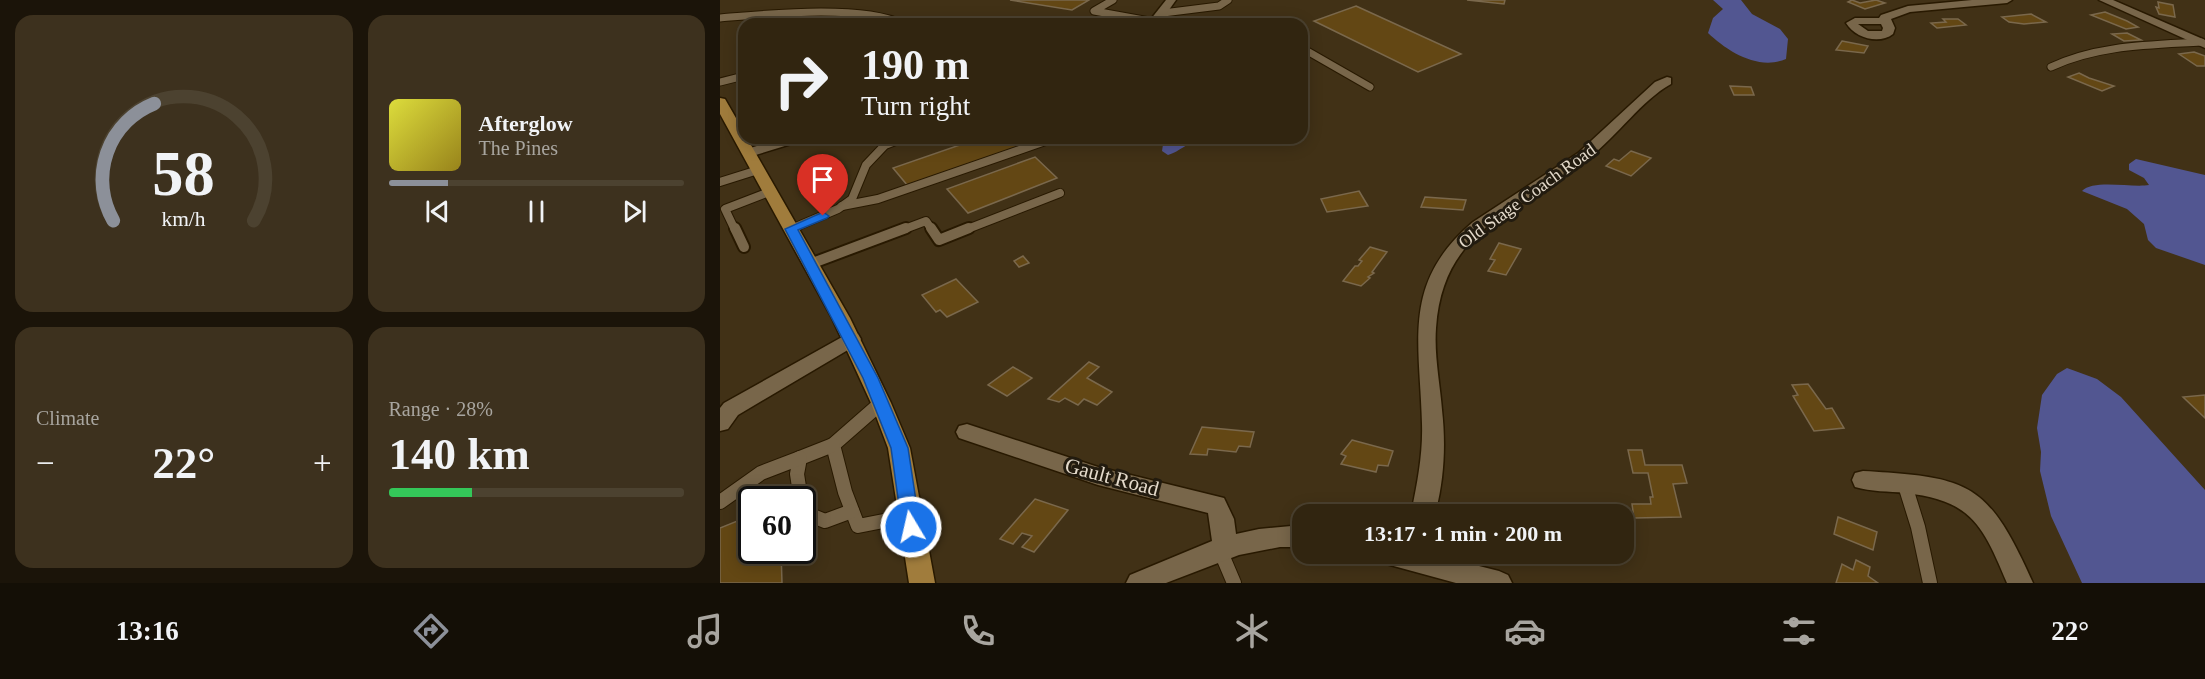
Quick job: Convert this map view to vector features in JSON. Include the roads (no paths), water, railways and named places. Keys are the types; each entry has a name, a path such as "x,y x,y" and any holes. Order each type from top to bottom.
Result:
{"main road":[{"path":"720,102 738,122"},
{"path":"746,144 851,339 881,403 899,448 922,583"}],"street":[{"path":"1158,18 1171,0"},
{"path":"1885,21 1885,17 1908,9 2007,0"},
{"path":"2104,0 2203,43"},
{"name":"Old Stage Coach Road","path":"1426,504 1429,492 1432,450 1432,412 1426,360 1427,324 1435,290 1449,255 1478,227 1611,133 1660,85 1667,81"},
{"path":"749,153 777,144"},
{"path":"720,423 731,409 851,339"},
{"name":"Gault Road","path":"967,432 1098,476 1216,505 1222,519 1223,549"},
{"path":"1863,480 1944,487 1967,499 1980,509 2001,539 2020,583"},
{"path":"1139,583 1223,549 1277,536 1292,536"},
{"path":"1435,564 1499,583"}],"lane":[{"path":"1113,0 1094,11 1129,18"},
{"path":"1163,13 1218,6 1228,0"},
{"path":"720,18 747,15 881,14 890,18"},
{"path":"2051,67 2063,60 2090,53 2203,43"},
{"path":"1308,51 1370,87"},
{"path":"720,82 738,78"},
{"path":"791,229 842,206 852,199 866,165 879,150 891,144"},
{"path":"842,206 878,199 1037,144"},
{"path":"720,182 758,170"},
{"path":"744,247 724,208 770,192"},
{"path":"810,264 926,221 939,240 1060,193"},
{"path":"720,502 761,473 833,445 881,403"},
{"path":"833,445 858,526 909,516"},
{"path":"799,486 797,474 800,458"},
{"path":"1904,482 1920,536 1930,583"},
{"path":"816,517 825,520 852,511"},
{"path":"1223,549 1234,583"}]}
